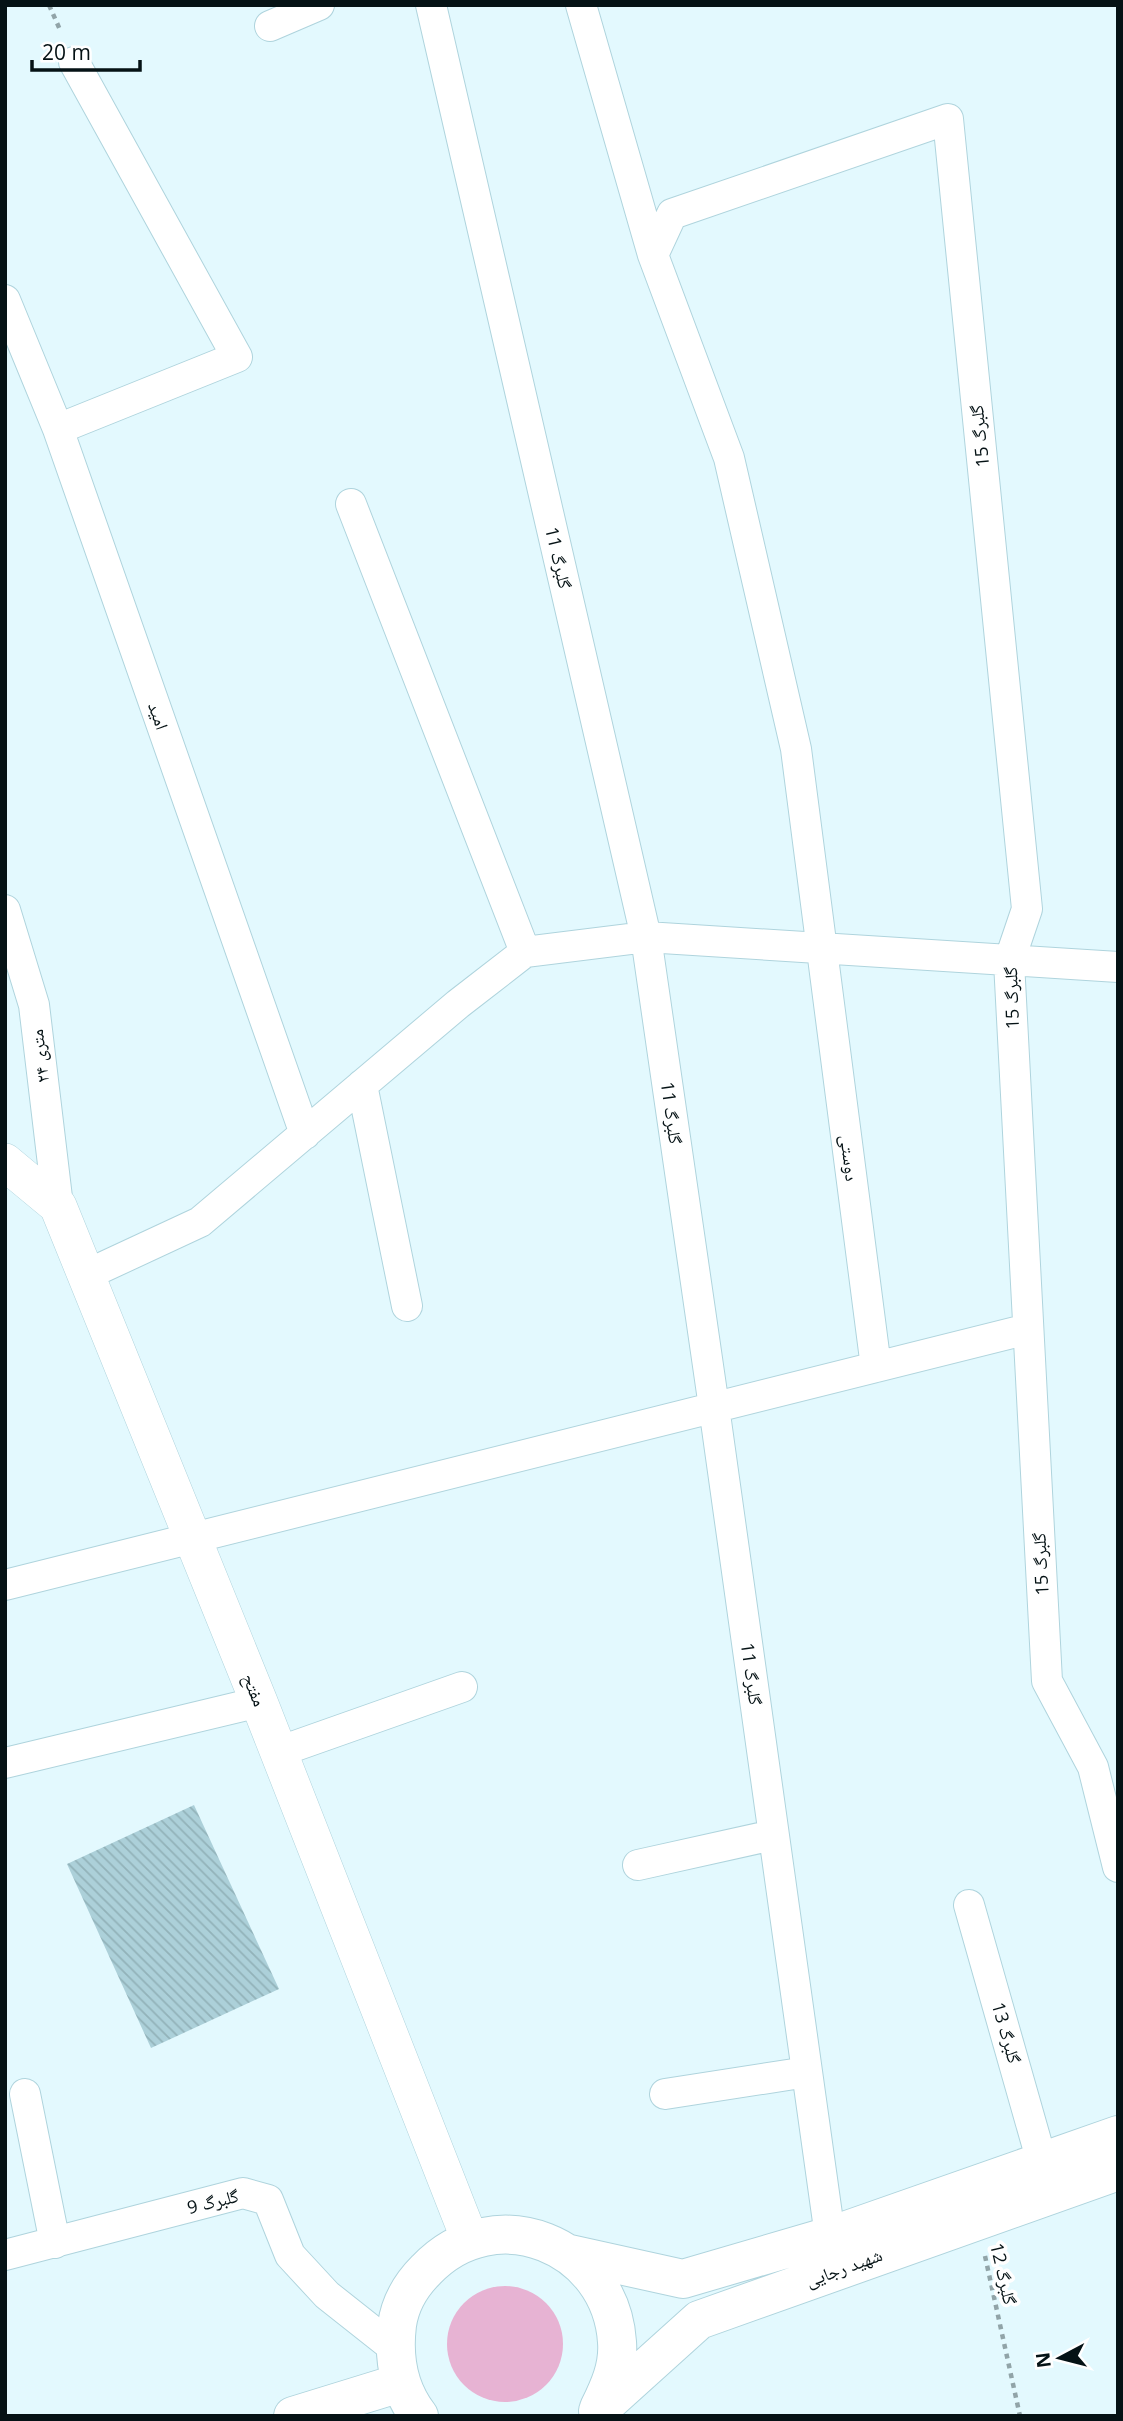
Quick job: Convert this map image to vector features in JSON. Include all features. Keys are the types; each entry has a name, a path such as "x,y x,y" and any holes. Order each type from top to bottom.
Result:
{"main road":[{"name":"شهید رجایی","path":"570,2254 683,2279 830,2236 1118,2136"},
{"name":"شهید رجایی","path":"595,2413 699,2320 1118,2171"},
{"path":"419,2416 397,2365 399,2313 414,2282 438,2256 470,2240 503,2234 538,2239 570,2254 595,2279 611,2310 618,2344 613,2379 595,2413"},
{"path":"293,2416 397,2365"}],"street":[{"path":"270,26 319,5"},
{"name":"گلبرگ 11","path":"431,5 646,937 715,1407 830,2236"},
{"name":"دوستی","path":"581,5 653,256 729,458 796,749 876,1367"},
{"path":"58,429 237,357 74,62"},
{"name":"گلبرگ 15","path":"653,256 672,214 948,119 1027,909 1009,962 1047,1681 1093,1767 1118,1867"},
{"name":"امید","path":"5,300 58,429 304,1134"},
{"path":"351,504 524,951"},
{"name":"۲۴ متری","path":"5,910 34,1005 58,1206"},
{"path":"86,1275 200,1222 524,951 646,937 1118,967"},
{"path":"362,1085 407,1306"},
{"name":"مفتح","path":"5,1162 58,1206 259,1702 470,2240"},
{"path":"5,1585 1028,1329"},
{"path":"278,1752 462,1688"},
{"path":"5,1763 259,1702"},
{"path":"638,1865 773,1835"},
{"name":"گلبرگ 13","path":"969,1905 1042,2162"},
{"path":"665,2094 807,2072"},
{"path":"25,2094 55,2243"},
{"name":"گلبرگ 9","path":"5,2255 243,2193 268,2200 290,2255 397,2365"}],"path":[{"name":"گلبرگ 12","path":"977,2221 1020,2416"}],"shaded area":[{"path":"505,2286 527,2291 546,2303 558,2322 563,2344 558,2366 546,2385 527,2397 505,2402 483,2397 464,2385 452,2366 447,2344 452,2322 464,2303 483,2291"}],"building":[{"path":"194,1805 279,1989 151,2048 67,1864"}]}
